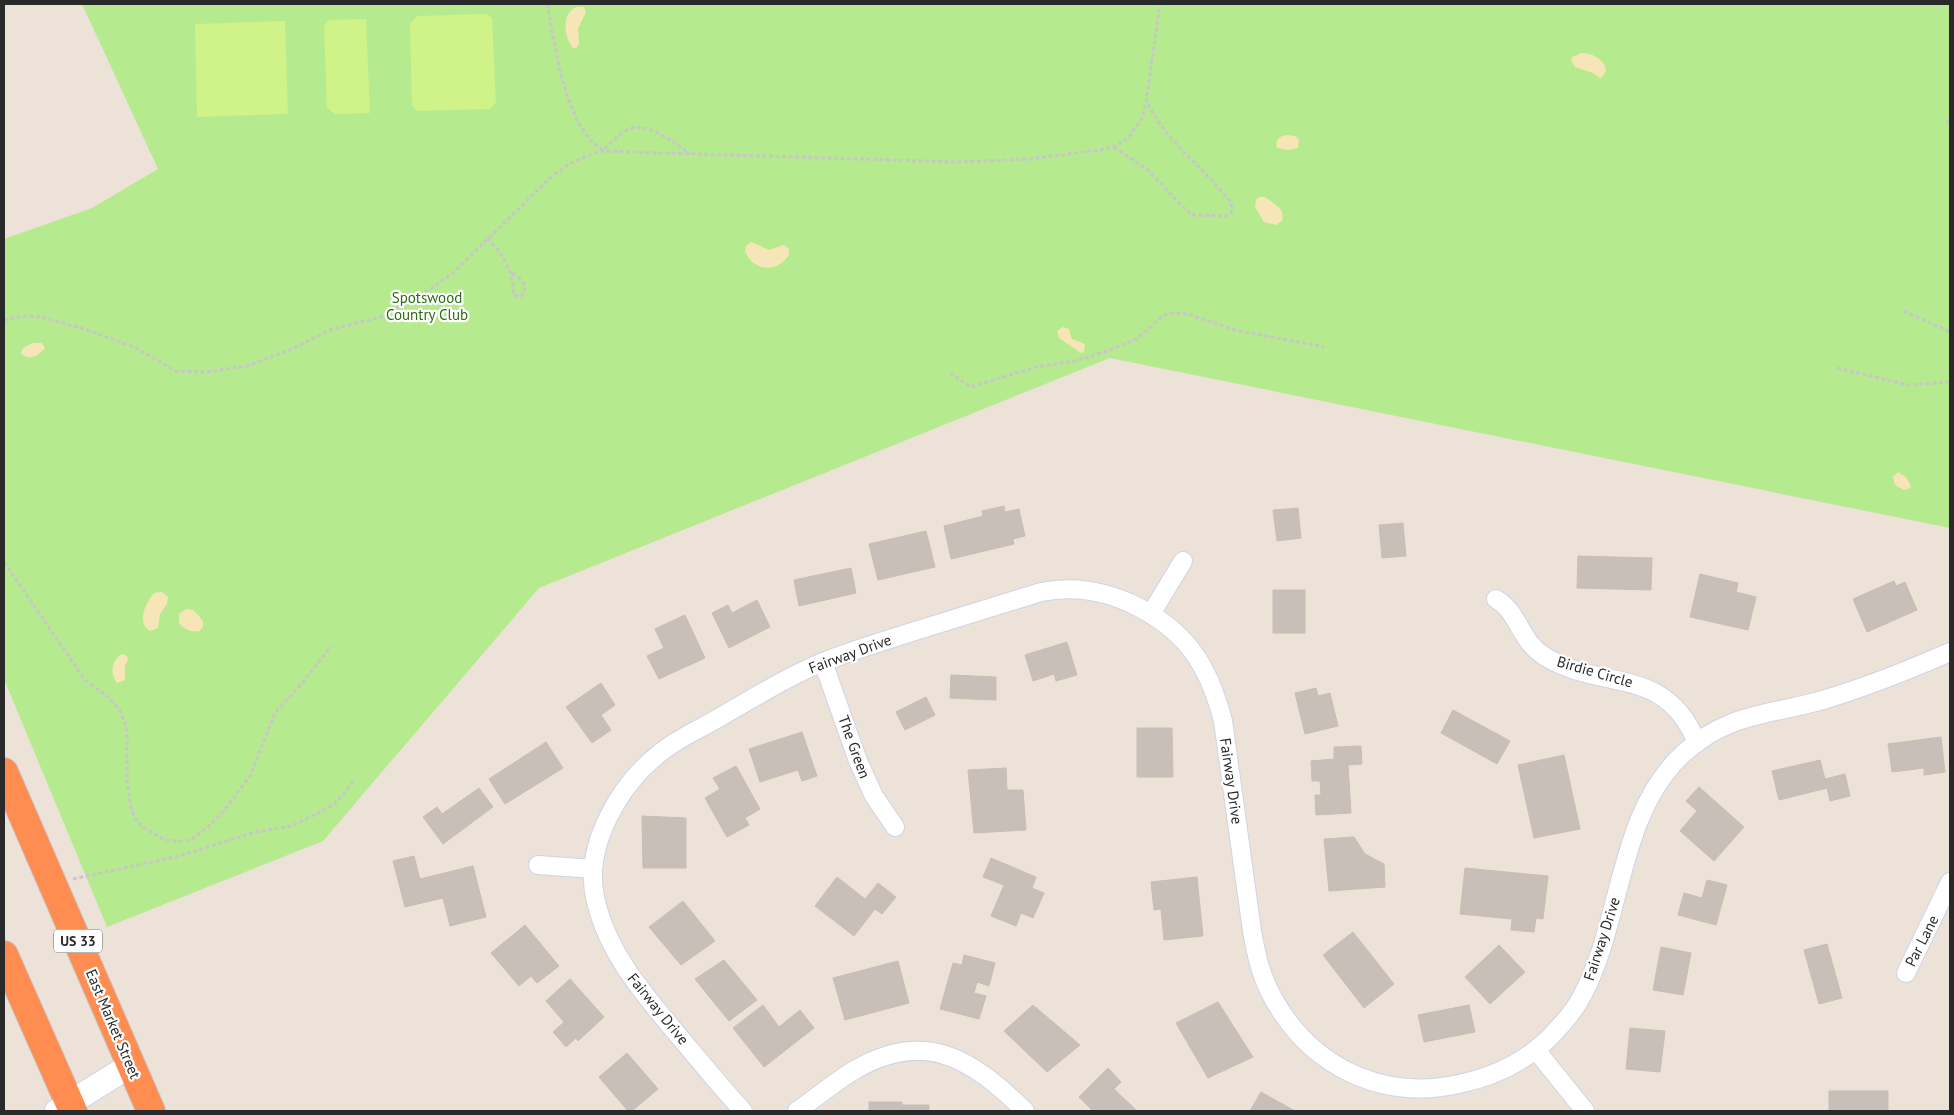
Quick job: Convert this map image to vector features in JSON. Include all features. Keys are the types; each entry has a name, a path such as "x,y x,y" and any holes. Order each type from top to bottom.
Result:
{"highway":[{"name":"East Market Street","path":"4,772 151,1111"},
{"path":"4,955 67,1109"}],"street":[{"path":"1152,614 1183,561"},
{"name":"Fairway Drive","path":"743,1111 647,998 620,959 598,910 593,889 593,869 597,845 619,798 637,774 656,756 786,679 823,662 1041,592 1054,590 1080,589 1100,592 1152,614 1168,625 1188,646 1203,668 1218,702 1223,721 1252,931 1257,956 1272,997 1295,1029 1331,1062 1343,1070 1370,1082 1398,1088 1439,1087 1470,1082 1508,1068 1536,1050 1560,1027 1582,998 1595,967 1644,809 1656,786 1668,769 1696,743 1716,730 1736,721 1825,699 1910,670 1950,652"},
{"name":"Birdie Circle","path":"1496,599 1508,608 1526,639 1544,656 1580,671 1636,684 1659,694 1672,704 1683,717 1696,743"},
{"name":"The Green","path":"823,662 858,761 874,796 895,826"},
{"path":"538,865 593,869"},
{"name":"Par Lane","path":"1906,973 1950,882"},
{"path":"1536,1050 1585,1111"},
{"path":"797,1111 854,1070 897,1053 919,1051 947,1055 971,1065 1004,1090 1025,1111"},
{"path":"67,1109 131,1065"}],"path":[{"path":"547,4 561,72 578,123 595,146 603,150 691,155 956,162 1030,159 1114,147 1124,141 1135,131 1142,118 1160,4"},
{"path":"1114,147 1149,171 1192,215 1226,216 1231,213 1230,201 1173,139 1146,102"},
{"path":"4,320 23,316 41,317 84,328 136,348 176,371 227,370 247,366 274,357 330,330 384,316 432,288 454,272 555,174 583,157 603,150 628,129 639,126 656,133 691,155"},
{"path":"488,238 501,254 511,272 514,295 521,297 525,292 525,284 511,272"},
{"path":"1904,311 1950,332"},
{"path":"950,373 971,387 1036,367 1075,361 1107,351 1138,338 1164,316 1172,313 1188,314 1234,330 1324,347"},
{"path":"1837,368 1908,386 1950,382"},
{"path":"4,562 85,680 108,697 122,715 127,734 127,781 130,808 134,818 141,826 165,840 182,841 192,839 223,812 250,776 275,713 304,681 331,646"},
{"path":"53,883 179,856 255,832 292,826 334,806 355,779"}],"green space":[{"name":"Spotswood Country Club","path":"82,4 1950,4 1950,528 1110,358 539,588 323,841 107,927 4,679 4,239 92,208 158,169"},
{"path":"486,14 492,18 496,103 490,109 417,111 412,105 410,24 417,16"},
{"path":"366,19 370,113 335,114 327,108 324,26 329,20"},
{"path":"285,21 288,114 197,117 195,24"}],"sand":[{"path":"576,7 584,7 586,12 578,29 579,44 576,48 573,48 566,32 566,20 571,10"},
{"path":"1581,53 1589,54 1601,60 1606,71 1603,76 1600,78 1593,73 1575,67 1571,60 1572,57"},
{"path":"1287,135 1295,136 1299,140 1298,148 1288,150 1277,148 1278,139"},
{"path":"1259,197 1265,197 1281,210 1282,221 1276,225 1264,222 1255,207 1256,200"},
{"path":"751,242 769,250 784,245 789,249 789,255 778,265 766,268 759,266 749,258 745,251 746,246"},
{"path":"1063,327 1069,329 1072,339 1085,344 1084,352 1081,353 1059,338 1057,331"},
{"path":"32,343 42,343 45,348 34,357 21,354 22,349"},
{"path":"1898,472 1906,477 1911,486 1910,488 1904,490 1895,485 1893,477"},
{"path":"162,592 168,597 167,604 160,614 158,628 150,631 144,623 144,612 154,593"},
{"path":"186,609 193,610 202,619 203,625 200,631 188,630 179,623 179,614"},
{"path":"122,654 127,656 128,660 125,666 125,680 117,683 113,675 113,667 118,657"}],"building":[{"path":"1004,506 1005,512 1019,509 1025,536 1013,539 1014,544 951,559 944,526 983,516 982,511"},
{"path":"1298,508 1301,538 1277,541 1273,510"},
{"path":"1403,523 1406,556 1382,558 1379,525"},
{"path":"926,531 935,567 878,580 869,544"},
{"path":"1578,556 1652,558 1651,590 1577,588"},
{"path":"851,568 856,593 799,606 794,580"},
{"path":"1700,574 1738,583 1736,592 1756,597 1748,630 1690,617"},
{"path":"1894,581 1896,586 1905,582 1917,610 1867,632 1853,599"},
{"path":"1273,590 1305,590 1305,633 1273,633"},
{"path":"757,600 770,627 729,648 712,613 728,605 732,613"},
{"path":"685,615 705,658 659,679 647,656 664,648 655,629"},
{"path":"1067,642 1077,675 1056,681 1054,674 1033,681 1025,655"},
{"path":"951,675 996,677 996,700 950,698"},
{"path":"601,683 615,705 601,715 611,730 592,743 566,707"},
{"path":"1316,688 1318,696 1330,693 1338,726 1305,734 1295,693"},
{"path":"926,697 935,715 905,730 896,712"},
{"path":"1453,710 1510,741 1497,764 1441,733"},
{"path":"1137,728 1172,728 1173,777 1137,777"},
{"path":"802,732 817,776 802,781 798,770 760,782 749,749"},
{"path":"1941,737 1945,772 1924,775 1924,768 1892,772 1888,744"},
{"path":"546,742 563,768 505,804 489,779"},
{"path":"1361,746 1362,764 1348,765 1351,813 1316,815 1315,795 1321,795 1320,781 1312,781 1311,761 1334,759 1334,747"},
{"path":"1564,755 1580,829 1534,838 1518,765"},
{"path":"1820,760 1825,779 1845,774 1850,796 1830,801 1827,788 1779,800 1772,771"},
{"path":"736,766 760,809 745,818 749,825 727,837 705,798 720,789 713,778"},
{"path":"1006,768 1007,790 1023,790 1026,830 974,833 968,770"},
{"path":"1699,787 1744,827 1714,861 1680,831 1697,811 1686,801"},
{"path":"479,788 493,807 443,844 423,817 437,807 442,814"},
{"path":"642,816 686,818 686,868 643,868"},
{"path":"1354,837 1365,854 1384,864 1385,887 1329,891 1324,839"},
{"path":"414,856 420,879 473,866 486,917 450,926 443,898 405,907 393,861"},
{"path":"991,858 1036,877 1032,888 1044,893 1033,918 1021,913 1016,926 991,916 1004,885 983,877"},
{"path":"1465,868 1548,876 1543,919 1536,918 1534,932 1511,930 1512,919 1460,914"},
{"path":"837,877 865,899 878,883 896,897 882,914 875,909 854,936 815,906"},
{"path":"1197,877 1203,936 1164,940 1161,909 1154,910 1151,882"},
{"path":"1707,880 1727,885 1716,925 1678,915 1684,893 1702,898"},
{"path":"683,901 715,941 681,965 649,927"},
{"path":"525,925 559,966 537,983 531,976 519,986 491,953"},
{"path":"1353,932 1394,984 1364,1008 1323,955"},
{"path":"1827,944 1842,998 1819,1004 1804,950"},
{"path":"1499,945 1525,972 1490,1004 1465,977"},
{"path":"1661,947 1691,953 1683,995 1653,990"},
{"path":"964,955 995,963 989,986 977,982 974,993 986,996 979,1019 940,1009 953,963 962,965"},
{"path":"724,960 757,1000 729,1021 695,979"},
{"path":"898,961 909,1003 845,1020 833,978"},
{"path":"570,979 604,1017 578,1041 576,1038 566,1047 553,1032 564,1022 546,1001"},
{"path":"1218,1002 1253,1057 1208,1078 1176,1023"},
{"path":"763,1005 779,1027 800,1010 814,1028 764,1067 733,1028"},
{"path":"1033,1005 1080,1045 1047,1072 1004,1031"},
{"path":"1469,1005 1475,1032 1424,1042 1418,1015"},
{"path":"1630,1028 1665,1031 1660,1072 1626,1069"},
{"path":"627,1053 658,1089 632,1111 628,1111 599,1077"},
{"path":"1108,1068 1121,1082 1114,1089 1137,1111 1093,1111 1079,1097"},
{"path":"1829,1091 1888,1091 1888,1111 1829,1111"},
{"path":"1261,1092 1295,1111 1250,1111"},
{"path":"869,1102 902,1102 902,1105 929,1105 929,1111 869,1111"}]}
